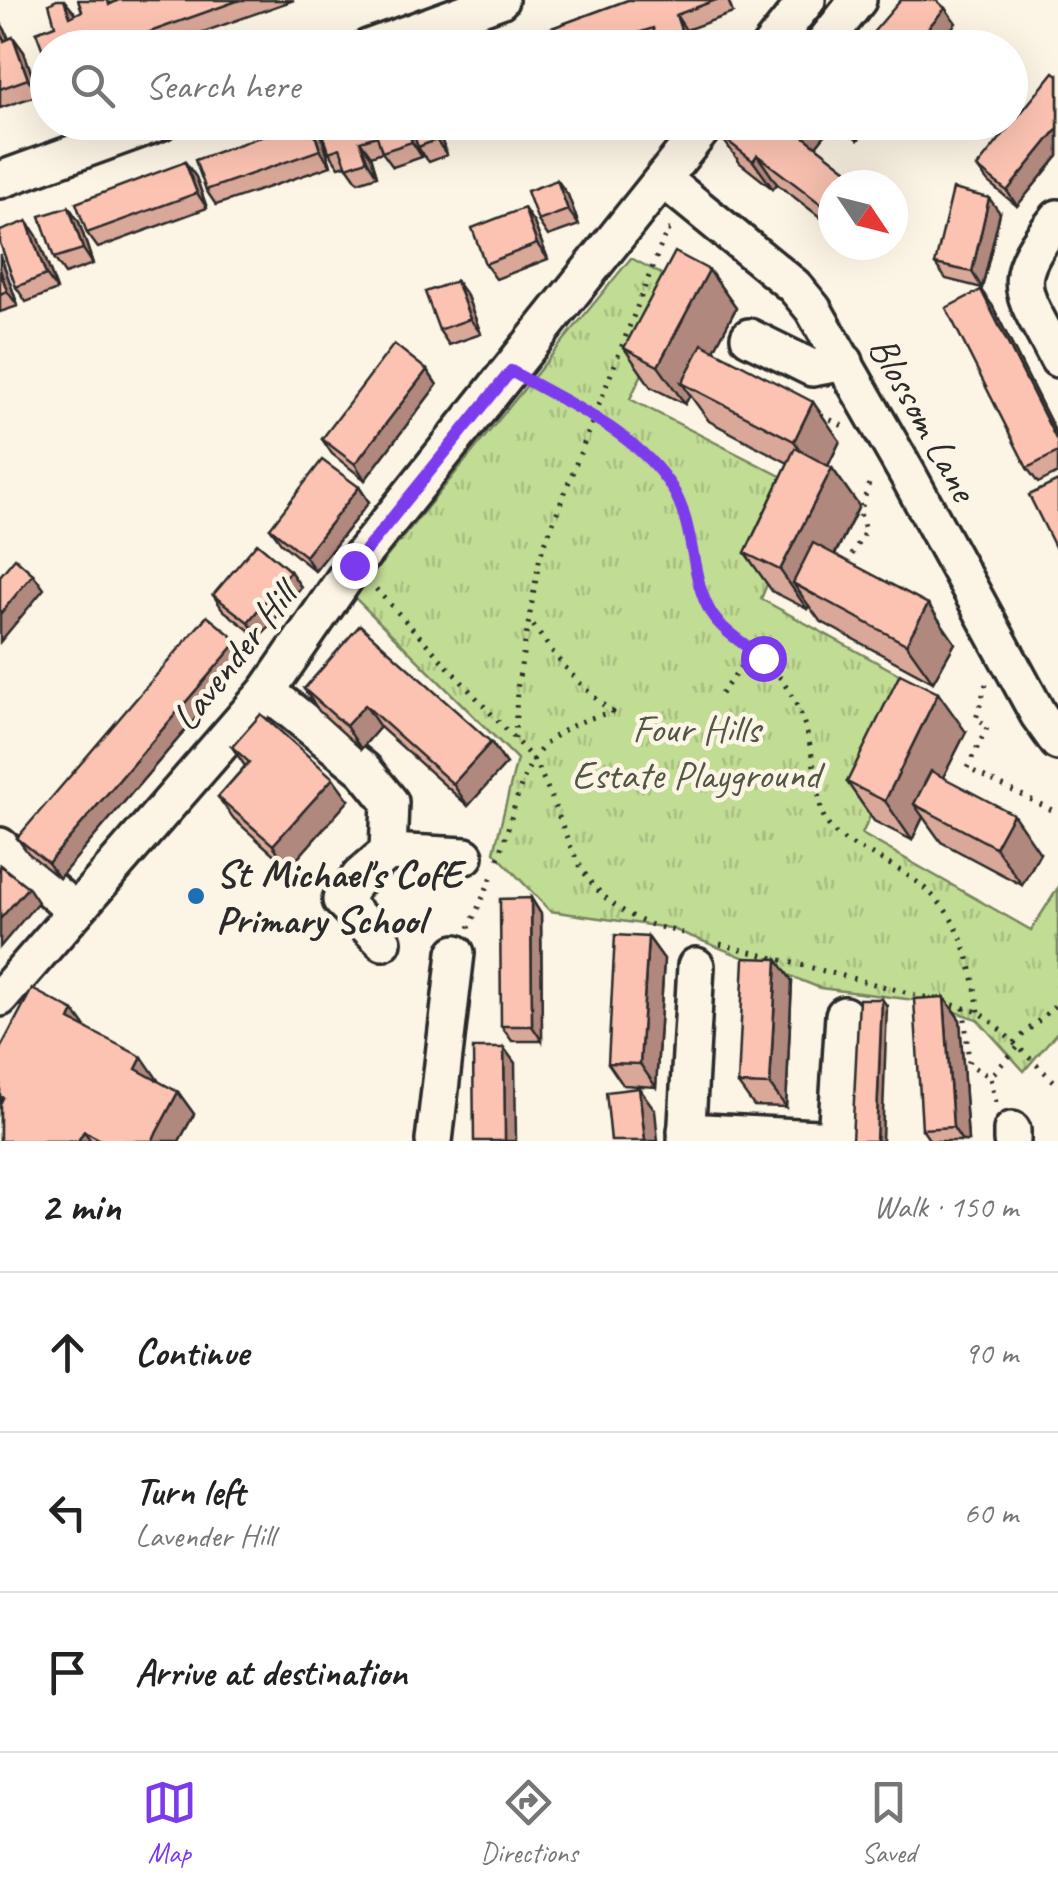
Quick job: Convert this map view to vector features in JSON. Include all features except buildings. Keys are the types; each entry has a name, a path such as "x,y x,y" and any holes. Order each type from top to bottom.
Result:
{"street":[{"path":"399,30 430,12 500,0"},
{"path":"783,30 807,0"},
{"path":"834,30 858,0"},
{"path":"0,180 110,140"},
{"name":"Lavender Hill","path":"0,998 266,692 354,565 694,140"},
{"name":"Blossom Lane","path":"663,179 794,286 813,309 1038,714 1058,742"},
{"path":"1058,218 1032,250 1024,285 1058,359"},
{"path":"749,337 812,368 845,362"},
{"path":"266,692 364,770 390,802 388,852"},
{"path":"0,846 75,911"},
{"path":"383,942 341,900 360,876 388,852 464,856"},
{"path":"696,947 686,1136 836,1138 844,1014"},
{"path":"434,1141 456,953"}],"path":[{"path":"515,742 517,689 540,556 667,230 690,236 706,215"},
{"path":"511,371 628,441 670,486 685,513 712,615 780,677 797,707 810,744 827,824 853,845 922,884 938,902 970,955 979,1012"},
{"path":"808,409 843,426"},
{"path":"843,572 865,531 860,513 875,461"},
{"path":"354,565 532,758 592,887 611,904 696,947 979,1012 1058,1085"},
{"path":"529,620 568,673 612,712 564,729 532,758"},
{"path":"721,694 754,650"},
{"path":"990,670 976,719 988,726 966,768 1058,813"},
{"path":"1012,1135 993,1098 990,1076 1058,1003"},
{"path":"964,1008 969,1064 990,1076"}],"green space":[{"name":"Four Hills Estate Playground","path":"631,258 684,286 630,399 806,489 761,599 928,690 862,834 1031,930 1058,888 1058,1031 1024,1071 977,1019 922,1001 820,988 670,928 550,911 494,852 517,759 354,597"}],"place":[{"name":"St Michael's CofE Primary School","path":"196,896"}],"route":[{"path":"354,565 511,371 628,441 650,460 685,513 712,615 763,658"}]}
